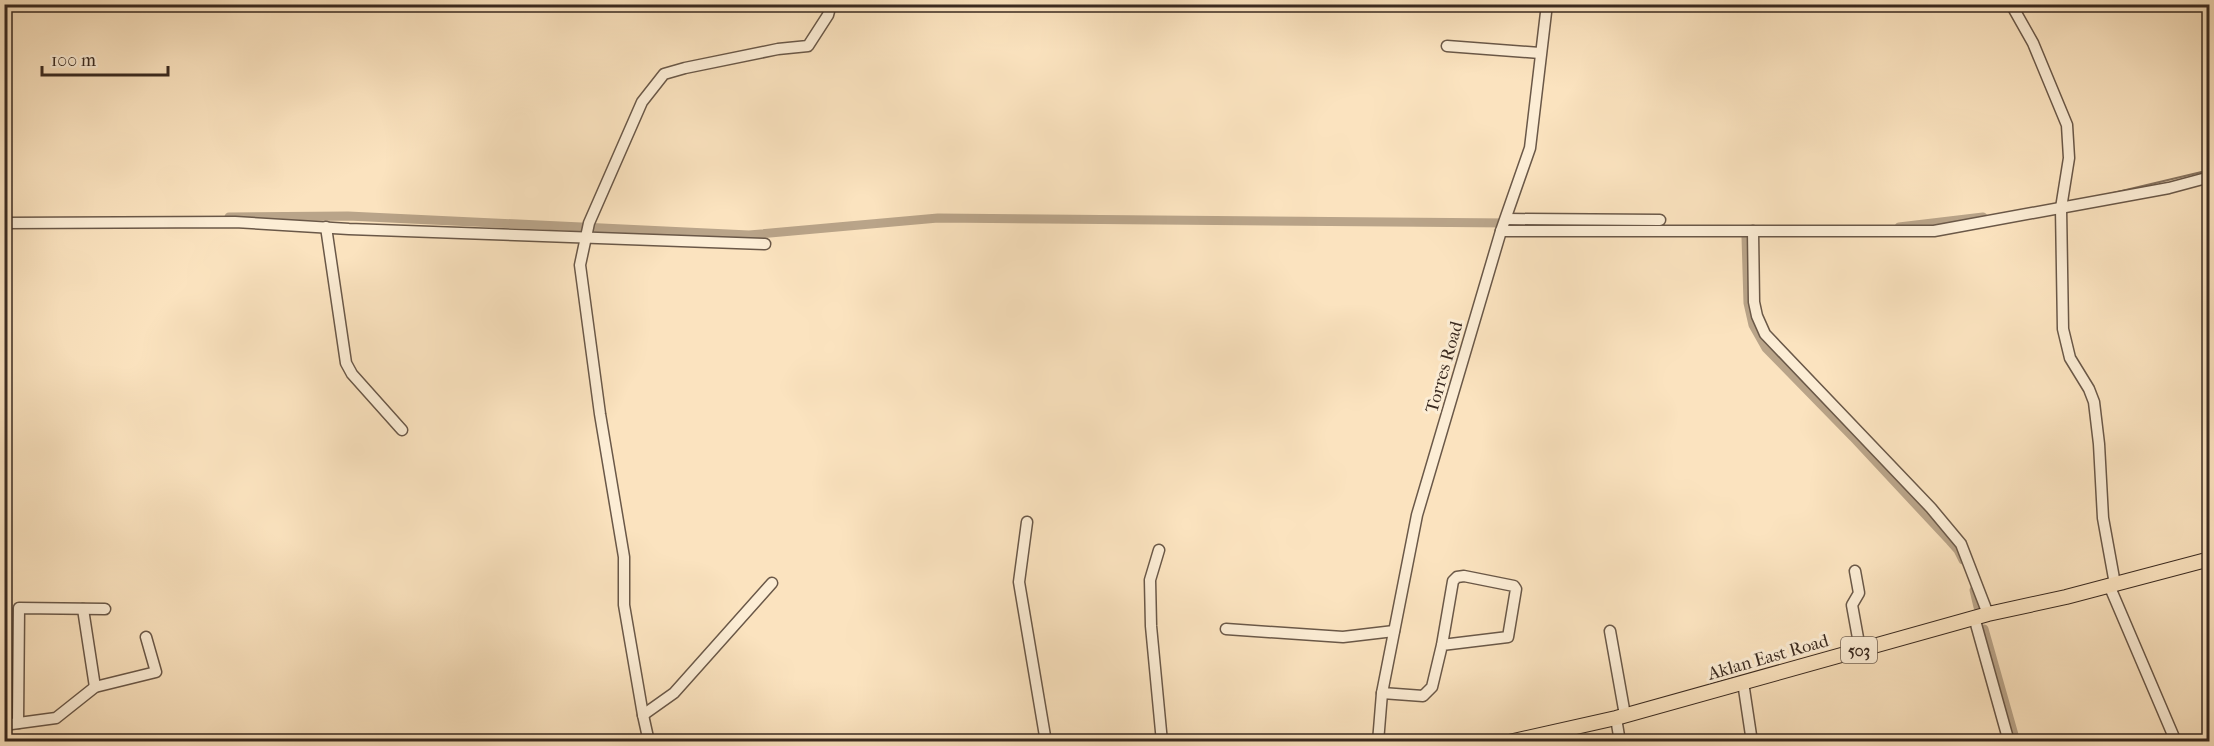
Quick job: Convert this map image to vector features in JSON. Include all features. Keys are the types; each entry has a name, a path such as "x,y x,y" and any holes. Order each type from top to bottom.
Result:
{"main road":[{"name":"Aklan East Road","path":"1509,741 1621,716 1981,616 2210,559"}],"street":[{"path":"649,741 624,605 624,557 600,414 580,266 587,232 642,102 664,75 685,68 778,49 808,46 828,15 831,4"},
{"name":"Torres Road","path":"1378,741 1382,693 1418,515 1504,224 1530,148 1546,4"},
{"path":"2011,4 2033,43 2067,125 2069,158 2061,208 2063,329 2070,358 2089,388 2094,402 2103,518 2112,585 2176,741"},
{"path":"1447,46 1540,53"},
{"path":"1504,224 1753,231 1934,231 2169,188 2210,177"},
{"path":"1504,224 1660,220"},
{"path":"4,223 235,222 326,227 587,232 765,244"},
{"path":"326,227 346,363 352,374 402,430"},
{"path":"1753,231 1754,302 1765,334 1931,508 1961,544 1981,616 2009,741"},
{"path":"1027,522 1018,582 1046,741"},
{"path":"1159,550 1150,580 1150,591 1162,741"},
{"path":"1855,571 1859,593 1852,605 1860,649"},
{"path":"1382,693 1423,696 1432,687 1453,581 1457,577 1464,576 1514,586 1516,589 1509,637 1442,645"},
{"path":"643,715 674,693 748,613 772,583"},
{"path":"18,723 19,608 105,609"},
{"path":"83,609 94,687"},
{"path":"1226,629 1342,637 1394,631"},
{"path":"1610,631 1621,716 1620,741"},
{"path":"4,726 56,718 94,687 156,672 146,637"},
{"path":"1743,682 1752,741"}],"waterway":[{"path":"2109,194 2210,170"},
{"path":"229,217 348,216 749,235 938,218 1510,223"},
{"path":"1899,227 1983,217"},
{"path":"1575,225 1651,226"},
{"path":"1746,237 1748,303 1753,325 1766,348 1950,541 1963,560"},
{"path":"1974,590 1978,607"},
{"path":"1984,629 2016,742"}]}
